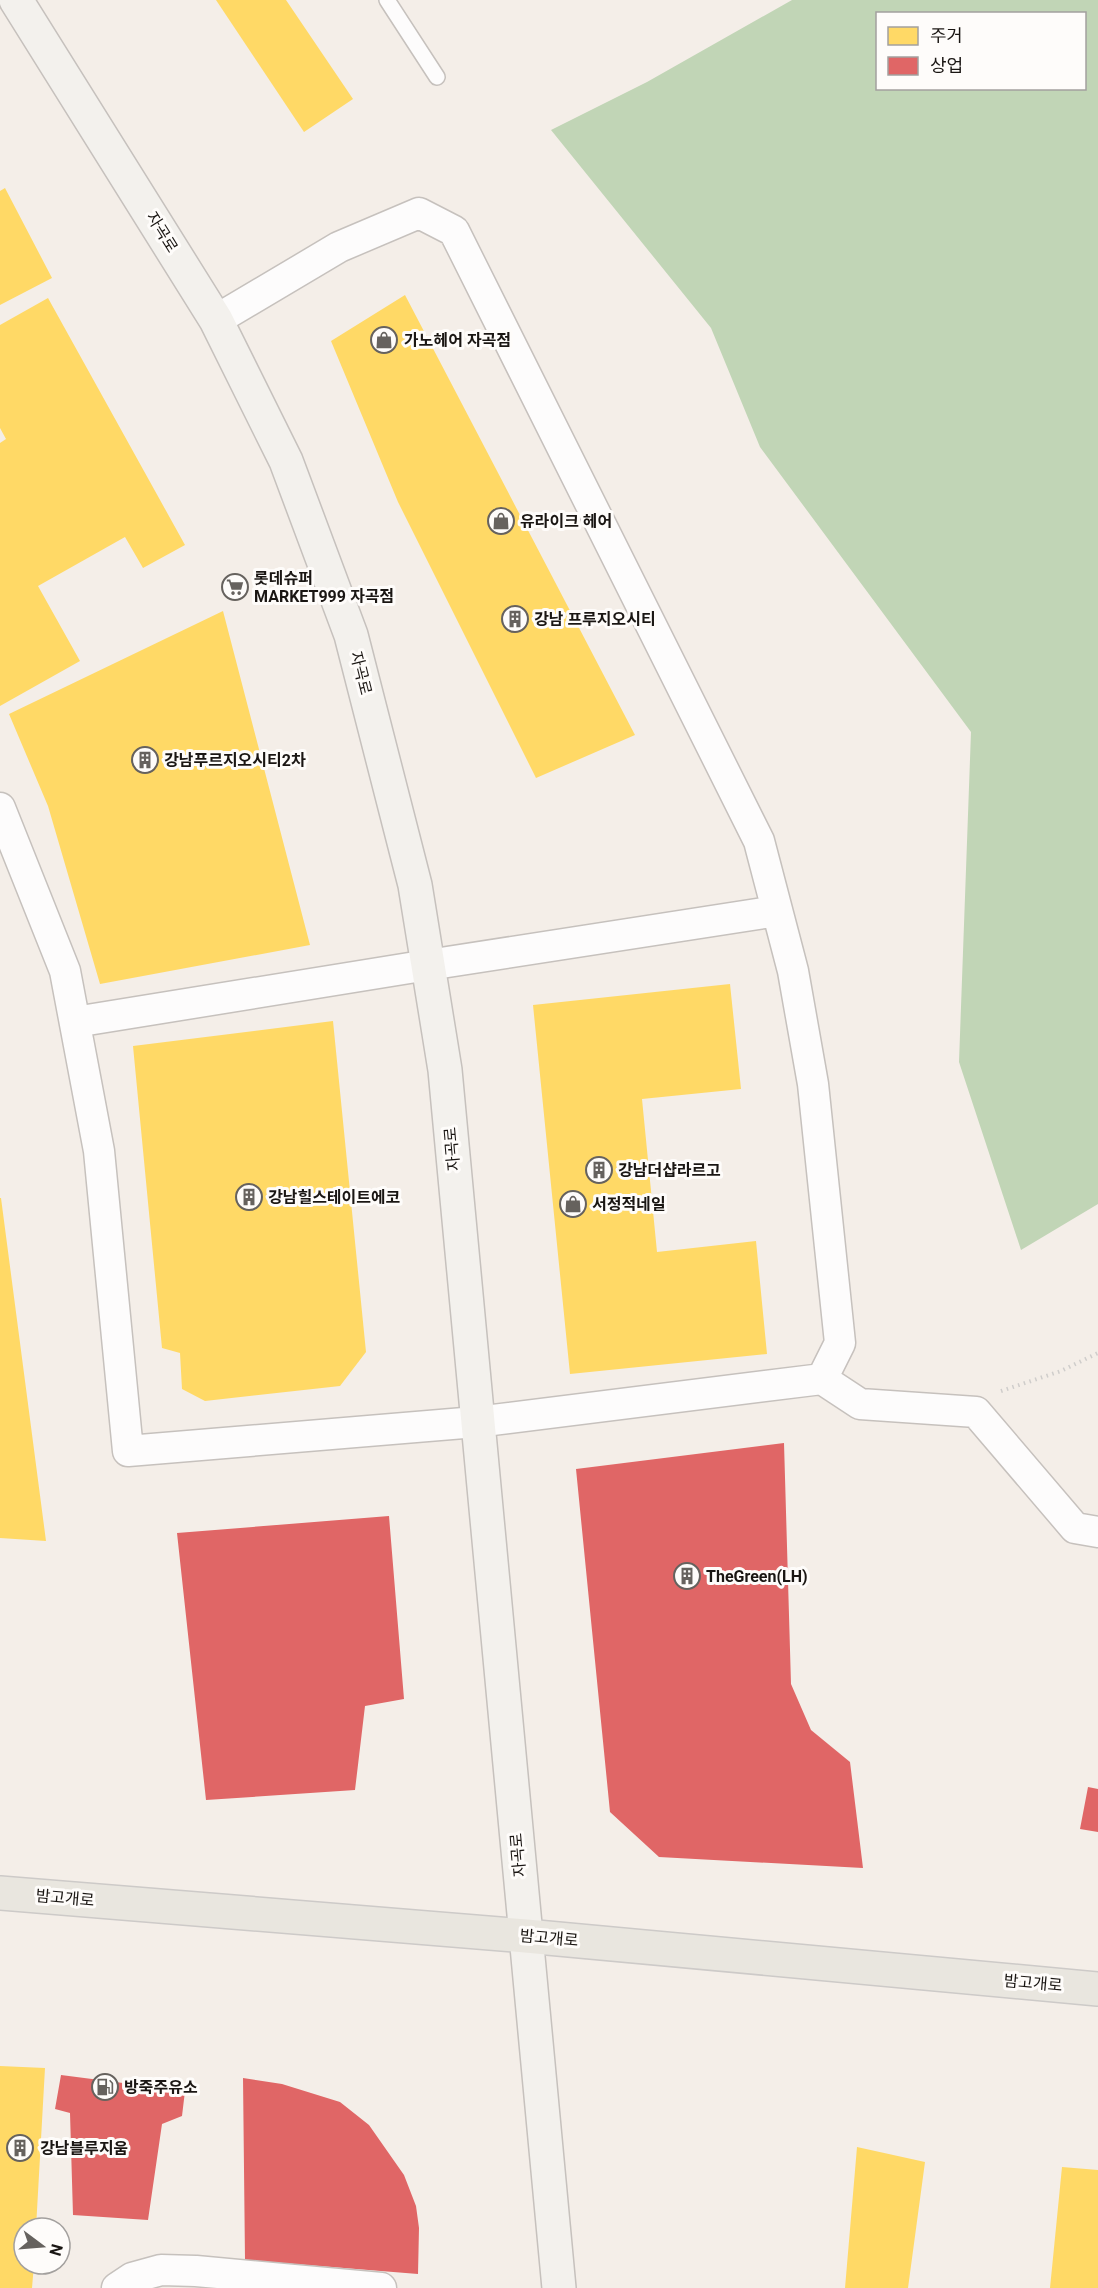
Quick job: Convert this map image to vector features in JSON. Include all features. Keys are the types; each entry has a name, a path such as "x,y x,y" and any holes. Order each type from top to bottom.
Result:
{"main road":[{"name":"자곡로","path":"16,0 216,320 286,461 351,635 415,885 445,1070 559,2288"},
{"name":"밤고개로","path":"0,1893 526,1936 1098,1989"}],"street":[{"path":"216,320 339,247 419,213 454,231 759,841 793,971 813,1084 840,1343 822,1379"},
{"path":"0,808 65,971 99,1151 128,1451 477,1422 822,1379 860,1404 976,1413 1075,1528 1098,1532"},
{"path":"75,1022 428,964 777,911"},
{"path":"117,2288 132,2278 161,2270 196,2271 381,2288"}],"lane":[{"path":"387,0 437,77"}],"path":[{"path":"976,1413 995,1393 1061,1371 1098,1353"}],"green space":[{"path":"792,0 1098,0 1098,1204 1021,1250 959,1062 971,732 760,447 711,328 551,130 647,82"}],"building: 주거":[{"path":"216,0 286,0 353,99 304,132"},
{"path":"5,188 52,278 0,305 0,191"},
{"name":"강남 프루지오시티","path":"405,295 635,735 536,778 398,502 331,341"},
{"path":"48,298 185,545 143,568 125,537 38,586 80,661 0,706 0,443 6,439 0,428 0,325"},
{"name":"강남푸르지오시티2차","path":"223,611 310,945 100,984 48,806 9,714"},
{"name":"강남더샵라르고","path":"730,984 741,1089 642,1099 657,1252 756,1241 767,1354 570,1374 533,1005"},
{"name":"강남힐스테이트에코","path":"333,1021 366,1352 340,1386 205,1401 182,1389 180,1353 162,1348 133,1046"},
{"path":"1,1198 46,1541 0,1538"},
{"name":"강남블루지움","path":"0,2066 45,2068 37,2216 12,2216 12,2276 33,2276 32,2288 0,2288"},
{"path":"857,2147 925,2162 908,2288 845,2288"},
{"path":"1062,2167 1098,2170 1098,2288 1050,2288"}],"building: 상업":[{"name":"TheGreen(LH)","path":"784,1443 791,1684 811,1730 850,1762 863,1868 659,1857 610,1812 576,1469"},
{"path":"389,1516 404,1699 365,1706 355,1790 206,1800 177,1533"},
{"path":"1088,1787 1098,1789 1098,1832 1080,1829"},
{"path":"61,2075 185,2091 182,2116 162,2124 148,2220 73,2215 70,2113 55,2109"},
{"path":"243,2078 282,2084 340,2102 369,2125 404,2175 416,2206 419,2228 418,2274 245,2260"}],"place":[{"name":"가노헤어 자곡점","path":"384,340"},
{"name":"유라이크 헤어","path":"501,521"},
{"name":"롯데슈퍼 MARKET999 자곡점","path":"235,587"},
{"name":"강남 프루지오시티","path":"515,619"},
{"name":"강남푸르지오시티2차","path":"145,760"},
{"name":"강남더샵라르고","path":"599,1170"},
{"name":"강남힐스테이트에코","path":"249,1197"},
{"name":"서정적네일","path":"573,1204"},
{"name":"TheGreen(LH)","path":"687,1576"},
{"name":"방죽주유소","path":"105,2087"},
{"name":"강남블루지움","path":"20,2148"}]}
